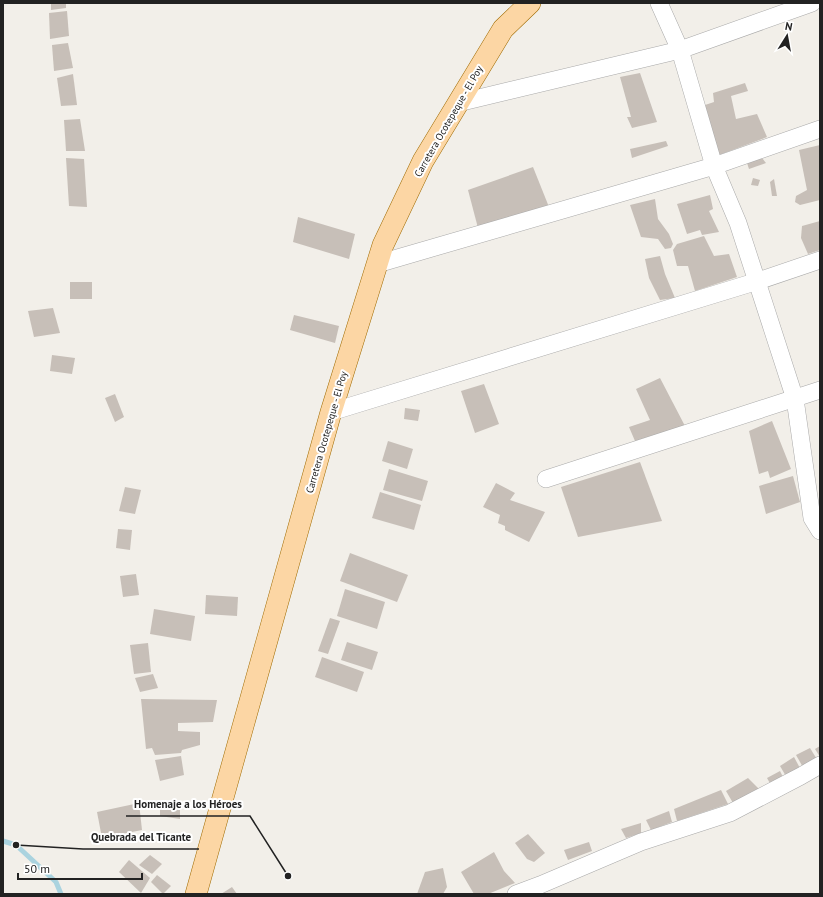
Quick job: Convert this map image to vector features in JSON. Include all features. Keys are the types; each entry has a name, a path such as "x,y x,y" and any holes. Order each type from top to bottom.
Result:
{"main road":[{"name":"Carretera Ocotepeque - El Poy","path":"196,894 331,412 383,245 423,161 458,103 503,29 530,3"}],"street":[{"path":"659,3 680,50 714,166 738,223 795,399 817,522"},
{"path":"458,103 680,50 812,3"},
{"path":"377,264 714,166 820,130"},
{"path":"331,412 758,281 820,260"},
{"path":"546,479 820,390"},
{"path":"516,894 641,842 730,812 820,765"}],"building":[{"path":"51,3 66,3 66,8 51,10"},
{"path":"67,11 69,36 50,39 49,13"},
{"path":"68,43 73,68 54,71 52,45"},
{"path":"640,73 657,122 632,128 627,117 631,117 620,77"},
{"path":"73,74 77,105 61,106 57,78"},
{"path":"745,83 748,91 731,96 736,119 757,114 767,137 719,155 705,105 714,102 713,93"},
{"path":"80,119 85,151 66,151 64,120"},
{"path":"666,141 668,146 632,158 630,149"},
{"path":"820,145 820,200 800,205 795,202 796,196 807,190 799,150"},
{"path":"66,158 84,159 87,207 69,206"},
{"path":"762,158 766,163 749,169 747,163"},
{"path":"533,167 549,207 478,228 468,190"},
{"path":"753,178 760,180 758,186 751,185"},
{"path":"774,179 777,196 772,196 770,182"},
{"path":"710,195 713,209 709,211 719,232 702,235 700,230 687,234 677,204"},
{"path":"655,199 658,219 669,234 673,244 671,248 665,249 658,239 641,237 630,205"},
{"path":"298,217 355,234 349,259 293,242"},
{"path":"820,221 820,250 808,254 801,238 802,226"},
{"path":"704,236 714,256 729,254 737,277 695,291 688,266 677,266 673,250 677,244"},
{"path":"660,256 665,274 675,298 660,300 649,278 645,259"},
{"path":"70,282 92,282 92,299 70,299"},
{"path":"53,308 60,333 34,337 28,311"},
{"path":"294,315 339,326 335,343 290,330"},
{"path":"52,355 75,358 72,374 50,371"},
{"path":"660,378 685,426 635,441 629,427 650,420 636,389"},
{"path":"484,384 499,424 475,433 461,391"},
{"path":"115,394 124,417 115,422 105,398"},
{"path":"405,408 420,410 418,421 404,419"},
{"path":"772,421 791,469 770,478 768,471 759,474 749,431"},
{"path":"388,441 413,449 407,469 382,461"},
{"path":"640,462 662,521 578,537 561,487"},
{"path":"389,469 428,481 422,501 383,490"},
{"path":"793,476 800,502 766,514 759,486"},
{"path":"496,483 515,493 510,500 545,512 529,542 505,530 505,526 498,523 500,515 483,507"},
{"path":"125,487 141,490 135,514 119,511"},
{"path":"380,492 421,505 414,530 372,518"},
{"path":"118,529 132,530 130,550 116,548"},
{"path":"350,553 408,575 397,602 340,581"},
{"path":"136,574 139,595 123,597 120,576"},
{"path":"345,589 385,602 377,629 337,616"},
{"path":"206,595 238,597 237,616 205,614"},
{"path":"154,609 195,616 191,641 150,634"},
{"path":"330,618 340,621 328,654 318,651"},
{"path":"347,642 378,652 372,670 341,660"},
{"path":"148,643 151,672 134,674 130,645"},
{"path":"322,657 364,672 357,692 315,677"},
{"path":"153,674 158,688 140,692 135,678"},
{"path":"141,699 217,700 213,722 178,723 178,731 200,732 200,745 182,750 181,753 155,755 152,748 146,749"},
{"path":"820,746 820,757 815,749"},
{"path":"810,748 818,761 804,769 796,755"},
{"path":"181,756 184,775 160,781 155,760"},
{"path":"794,757 801,770 787,778 780,766"},
{"path":"780,771 784,779 771,785 767,778"},
{"path":"748,778 760,790 733,803 726,791"},
{"path":"721,790 728,804 677,821 674,809"},
{"path":"160,802 180,804 180,819 160,816"},
{"path":"139,803 142,830 102,838 97,812"},
{"path":"669,811 672,822 651,830 646,820"},
{"path":"641,823 641,833 626,838 621,829"},
{"path":"528,834 545,853 534,862 527,859 515,843"},
{"path":"589,842 592,851 568,860 564,850"},
{"path":"494,852 504,871 515,883 488,894 474,894 461,872"},
{"path":"150,855 162,864 152,874 139,865"},
{"path":"129,860 150,878 141,893 119,872"},
{"path":"443,868 447,887 443,894 417,894 425,872"},
{"path":"157,875 171,886 163,894 151,882"},
{"path":"232,887 237,894 221,894"}],"waterway":[{"path":"3,841 16,845 56,882 61,894"}],"place":[{"name":"Quebrada del Ticante","path":"16,845"},
{"name":"Homenaje a los Héroes","path":"288,876"}]}
